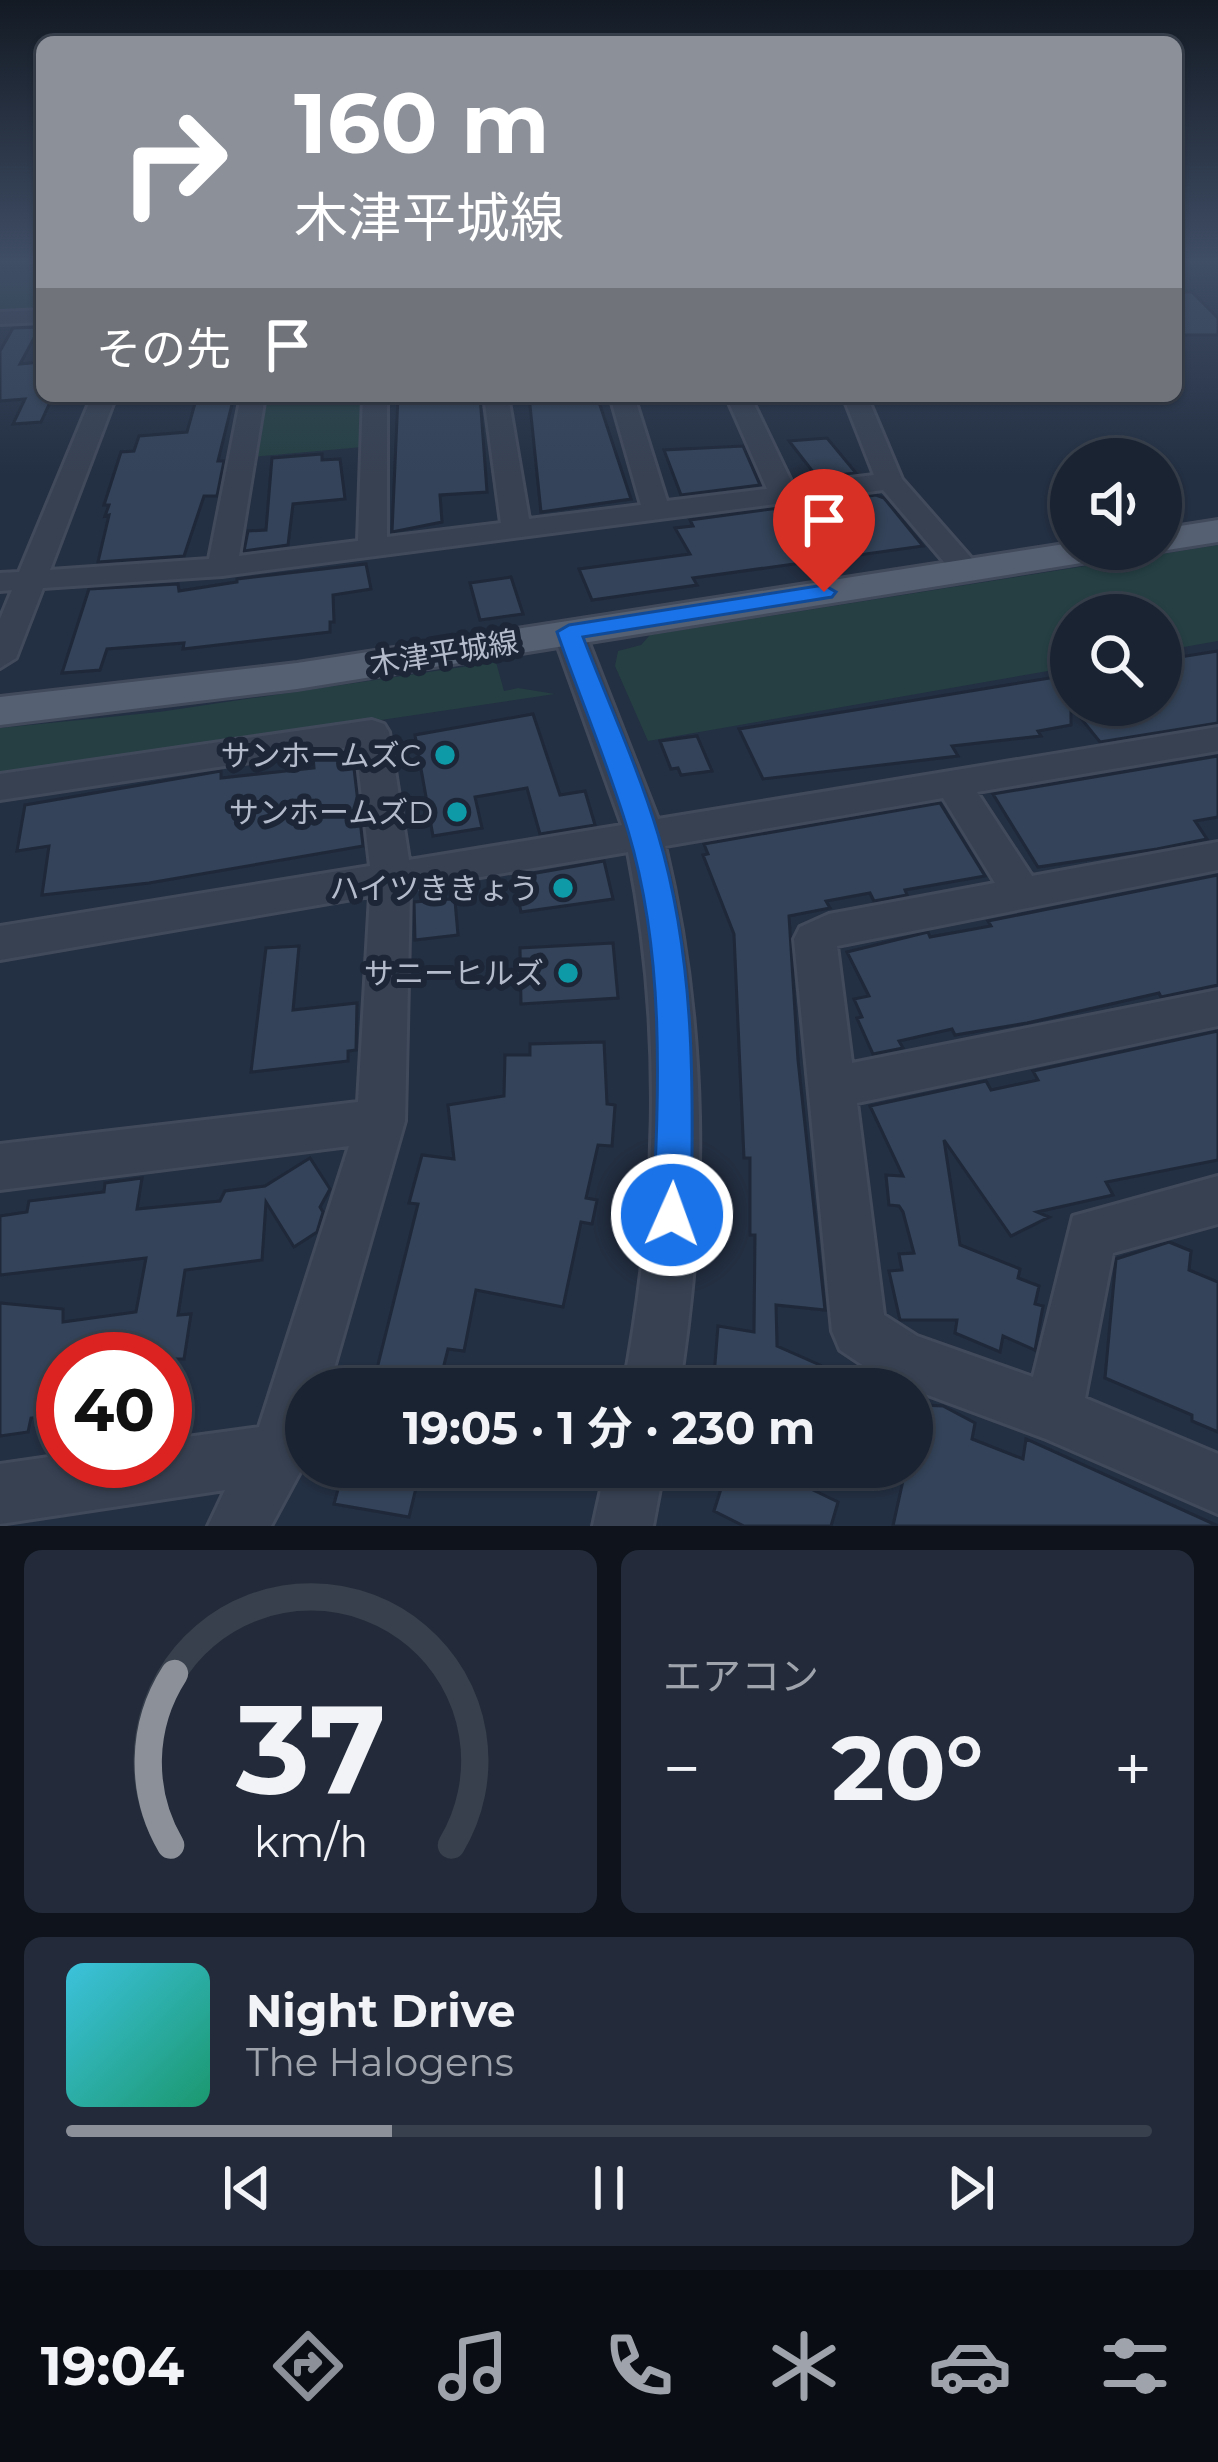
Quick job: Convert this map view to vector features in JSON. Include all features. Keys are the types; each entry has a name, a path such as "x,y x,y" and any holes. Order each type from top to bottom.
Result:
{"main road":[{"path":"1182,537 1218,531"},
{"name":"木津平城線","path":"0,711 297,676 1050,556"}],"street":[{"path":"0,658 15,582 101,402"},
{"path":"222,567 252,402"},
{"path":"372,547 375,402"},
{"path":"497,402 517,529"},
{"path":"624,402 656,510"},
{"path":"741,402 783,494"},
{"path":"857,402 890,481 966,569"},
{"path":"15,582 222,567 890,481"},
{"path":"569,632 644,833 671,994 676,1097 672,1215 654,1368"},
{"path":"0,787 372,732 391,875 381,1121 280,1453 238,1526"},
{"path":"0,943 1218,739"},
{"path":"952,783 1021,892"},
{"path":"1218,856 829,929 815,939 859,1331 902,1358 1053,1413 1218,1484"},
{"path":"834,1087 1218,1008"},
{"path":"0,1167 381,1121"},
{"path":"1053,1413 1091,1234 1218,1200"},
{"path":"0,1494 280,1453"},
{"path":"623,1526 631,1488"}],"green space":[{"path":"260,402 365,402 363,447 251,457"},
{"path":"1218,545 1218,641 1182,647 1182,594 1050,594 1050,671 648,741 615,666 618,651 641,645 650,635 1060,570 1182,570 1182,551"},
{"path":"496,662 504,691 518,688 555,694 0,777 0,728 159,712"}],"building":[{"path":"11,332 36,332 20,364 36,363 36,402 50,402 41,422 13,424 25,399 0,401 0,351"},
{"path":"1182,332 1218,332 1182,335"},
{"path":"195,402 233,402 218,461 224,461 217,496 204,496 184,556 98,562 109,515 105,516 109,505 104,505 121,452 134,451 139,436 187,432"},
{"path":"398,402 480,402 487,492 440,495 442,522 392,532"},
{"path":"530,402 599,402 631,499 541,512"},
{"path":"827,438 856,473 817,477 789,441"},
{"path":"743,446 760,485 681,495 664,450"},
{"path":"322,454 322,460 340,459 345,499 293,504 288,545 244,551 248,531 266,530 272,458"},
{"path":"876,495 884,498 923,546 693,578 697,585 592,600 579,569 690,554 675,528 693,526 690,520"},
{"path":"366,564 371,589 333,595 330,632 183,649 184,643 107,649 100,670 62,673 89,589 178,584 179,591"},
{"path":"511,577 523,614 480,620 470,583"},
{"path":"1218,651 1218,723 1100,742 1087,726 1182,726 1182,657"},
{"path":"1050,678 1050,726 1066,726 1038,731 1041,736 952,746 958,756 763,779 739,729"},
{"path":"533,714 560,795 585,791 595,825 540,834 527,788 475,797 482,828 433,836 415,735"},
{"path":"697,736 712,771 681,775 678,768 671,769 660,741"},
{"path":"352,751 363,846 149,883 42,895 49,846 17,851 25,805 221,771 221,778 314,768 313,757"},
{"path":"1218,756 1218,817 1195,821 1207,839 1157,849 1038,867 993,794"},
{"path":"940,803 985,876 905,890 907,895 874,901 870,893 826,901 830,908 789,916 798,1060 825,1310 776,1305 777,1346 827,1368 715,1368 718,1326 754,1332 755,1235 750,1235 750,1158 744,1158 734,934 703,855 708,854 704,844"},
{"name":"ハイツききょう","path":"604,861 613,899 521,912 514,877"},
{"path":"1218,875 1218,985 955,1035 952,1029 899,1041 903,1048 873,1054 854,999 869,996 847,952 928,932 930,937 991,926 988,921"},
{"path":"455,901 458,935 415,940 414,902"},
{"name":"サニーヒルズ","path":"613,943 618,998 521,1004 520,948"},
{"path":"299,946 293,1010 357,1003 356,1050 348,1051 348,1061 251,1072 266,948"},
{"path":"1218,1031 1218,1160 1106,1182 1113,1195 1037,1212 1049,1217 1011,1236 944,1140 960,1245 1020,1269 1018,1278 1039,1286 1035,1304 1043,1306 1035,1350 1003,1336 1000,1352 955,1333 957,1320 900,1320 889,1271 902,1270 899,1254 914,1253 903,1212 889,1205 886,1175 903,1176 870,1106 986,1081 991,1090 1038,1080 1033,1071"},
{"path":"604,1042 607,1104 615,1105 612,1146 598,1145 586,1198 597,1200 592,1224 581,1222 563,1307 476,1290 464,1351 448,1349 443,1368 377,1368 418,1204 409,1203 422,1155 454,1159 448,1105 504,1096 505,1055 530,1055 530,1044"},
{"path":"310,1158 330,1189 320,1207 317,1232 294,1247 266,1202 262,1260 185,1270 178,1315 191,1314 188,1332 36,1332 36,1417 31,1418 28,1432 0,1436 0,1303 63,1309 63,1322 136,1312 146,1258 0,1275 0,1216 27,1212 29,1201 104,1192 105,1183 142,1178 137,1209 220,1201 225,1191 265,1186"},
{"path":"1169,1242 1191,1251 1189,1270 1218,1282 1218,1432 1192,1421 1192,1415 1105,1378 1116,1259"},
{"path":"933,1406 975,1423 972,1439 1023,1459 1026,1439 1218,1526 893,1526 901,1488 933,1488"},
{"path":"338,1488 416,1488 409,1517 334,1504"},
{"path":"721,1488 809,1488 838,1502 831,1526 744,1526 714,1511"}],"place":[{"name":"サンホームズC","path":"445,755"},
{"name":"サンホームズD","path":"457,812"},
{"name":"ハイツききょう","path":"563,888"},
{"name":"サニーヒルズ","path":"568,973"}],"route":[{"path":"672,1215 676,1097 671,994 660,910 644,833 569,632 824,592"}]}
